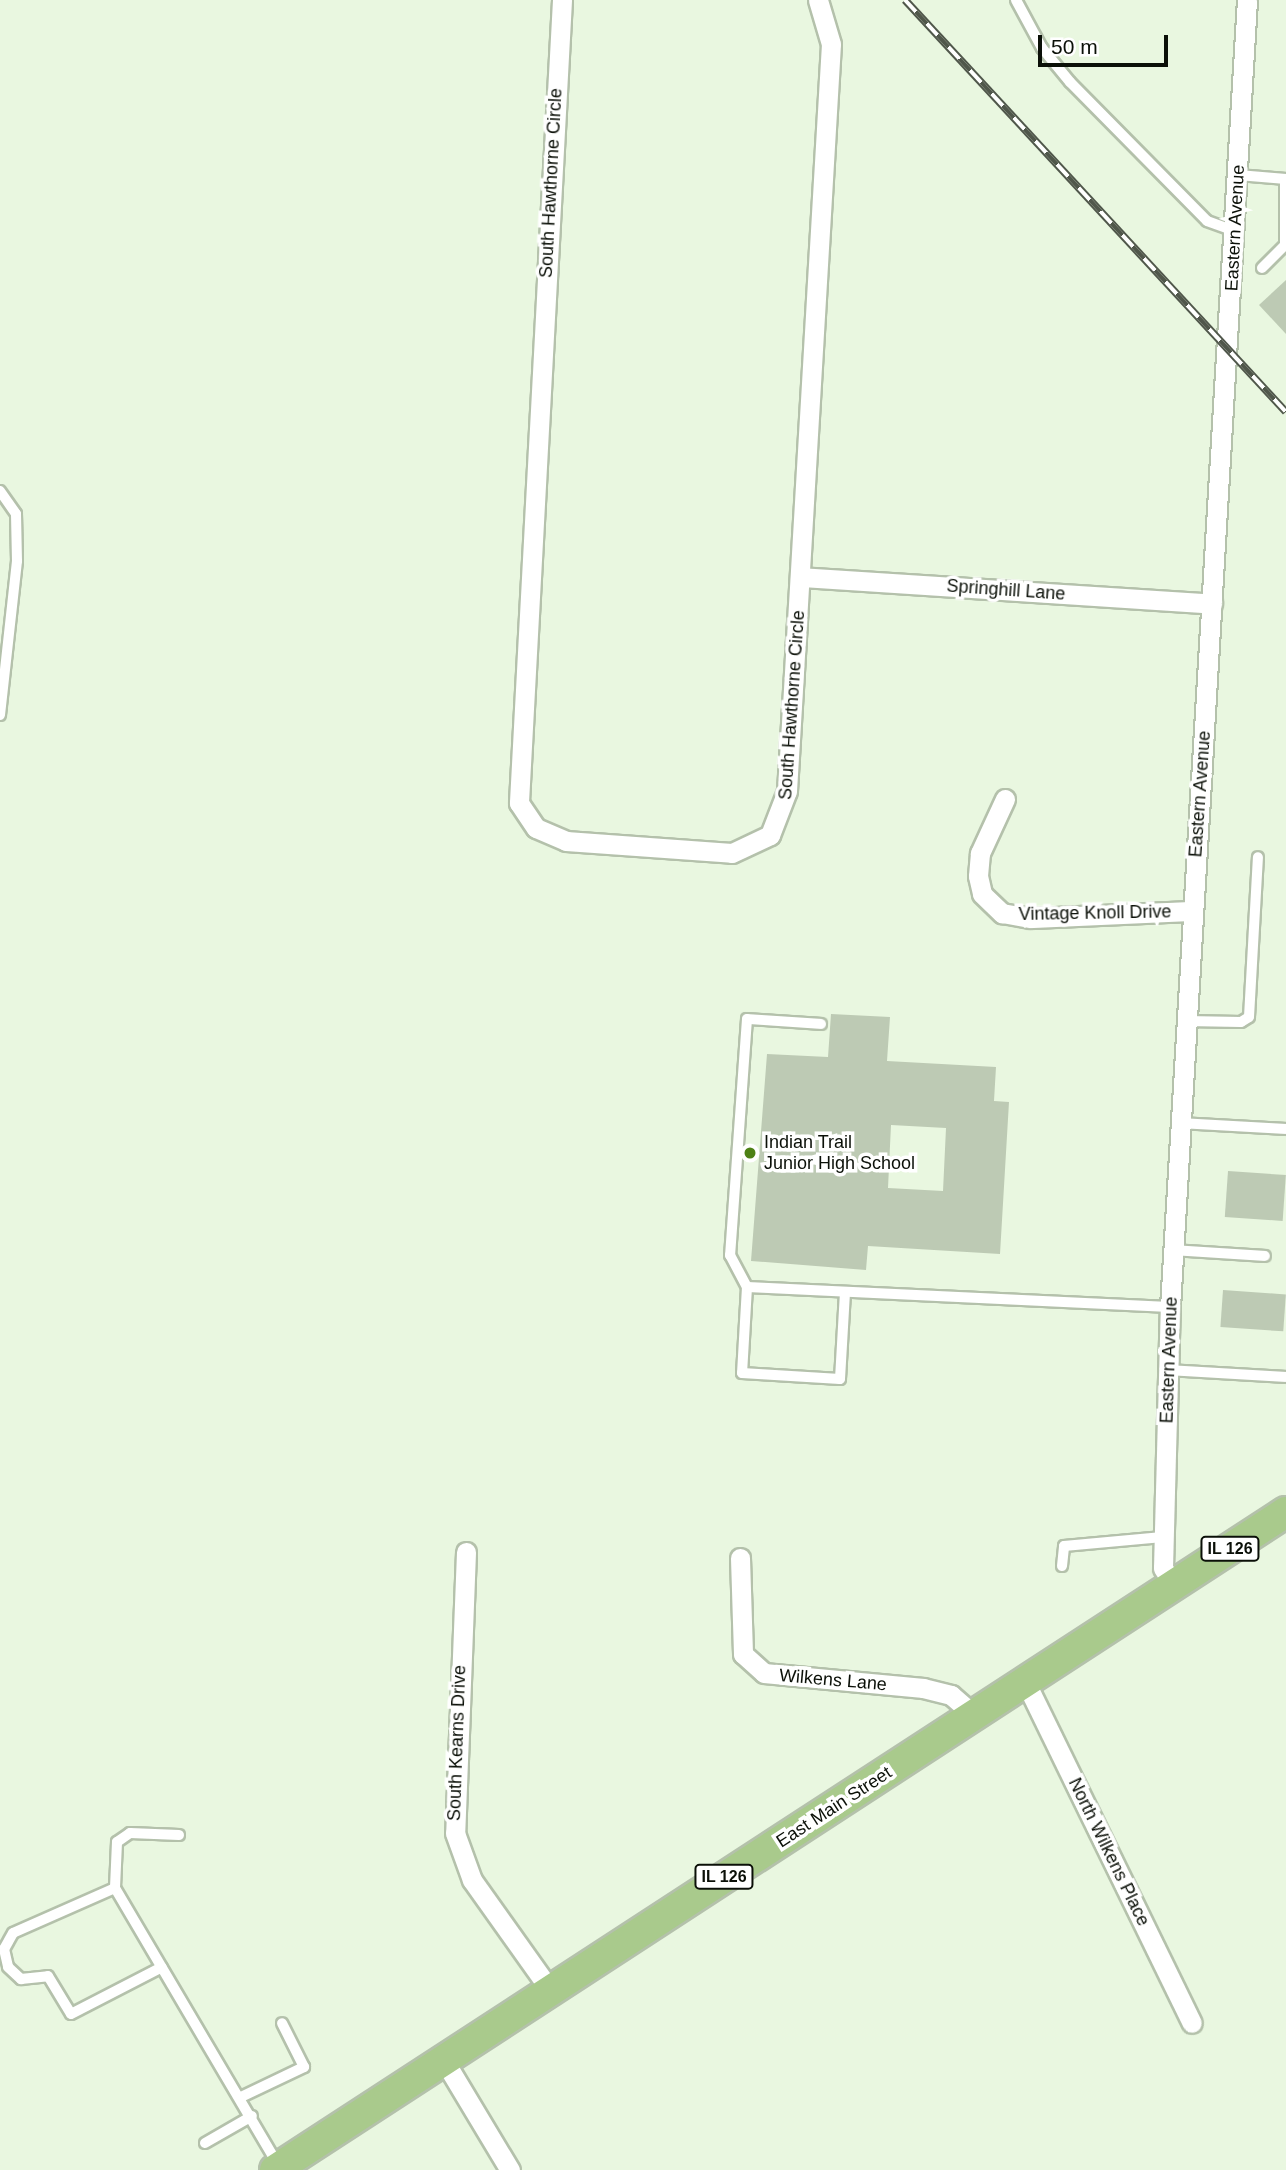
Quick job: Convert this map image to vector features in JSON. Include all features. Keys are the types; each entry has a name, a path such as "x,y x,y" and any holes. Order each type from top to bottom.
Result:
{"main road":[{"name":"East Main Street","path":"277,2168 445,2062 1286,1512"}],"street":[{"name":"South Hawthorne Circle","path":"562,0 517,778 519,803 536,828 566,841 732,853 770,835 786,806 831,44 818,0"},
{"name":"Eastern Avenue","path":"1173,1585 1163,1568 1170,1307 1247,0"},
{"name":"Springhill Lane","path":"800,577 1212,604"},
{"name":"Vintage Knoll Drive","path":"1005,799 980,853 978,876 982,894 1002,913 1031,918 1192,911"},
{"name":"South Kearns Drive","path":"466,1552 455,1833 472,1880 551,1991"},
{"name":"Wilkens Lane","path":"740,1558 742,1645 758,1669 783,1678 923,1688 951,1695 975,1716"},
{"name":"North Wilkens Place","path":"1026,1683 1192,2022"},
{"path":"445,2062 510,2170"}],"lane":[{"path":"1016,0 1042,48 1070,82 1207,220 1235,231"},
{"path":"1238,175 1285,179 1285,245 1262,268"},
{"path":"0,491 16,514 17,561 0,715"},
{"path":"1185,1020 1241,1022 1249,1017 1258,858"},
{"path":"821,1024 747,1019 730,1255 747,1287 742,1373 840,1378 845,1292"},
{"path":"1180,1123 1286,1129"},
{"path":"1173,1250 1265,1256"},
{"path":"747,1287 1170,1307"},
{"path":"1168,1370 1286,1377"},
{"path":"1062,1566 1064,1546 1163,1536"},
{"path":"179,1835 130,1833 117,1842 115,1888 252,2116 277,2168"},
{"path":"115,1888 13,1934 4,1949 8,1967 21,1979 48,1976 71,2014 162,1967"},
{"path":"241,2098 304,2067 282,2023"},
{"path":"205,2143 252,2116"}],"building":[{"path":"1286,280 1286,334 1259,305"},
{"path":"831,1014 890,1017 887,1061 996,1067 994,1101 1009,1102 1000,1254 868,1246 866,1270 751,1261 767,1054 828,1057","holes":["891,1125 946,1128 943,1191 888,1188"]},
{"path":"1228,1171 1286,1175 1283,1221 1225,1217"},
{"path":"1223,1290 1286,1294 1283,1331 1220,1327"}],"railway":[{"path":"905,0 1286,412"}],"place":[{"name":"Indian Trail Junior High School","path":"750,1153"}]}
